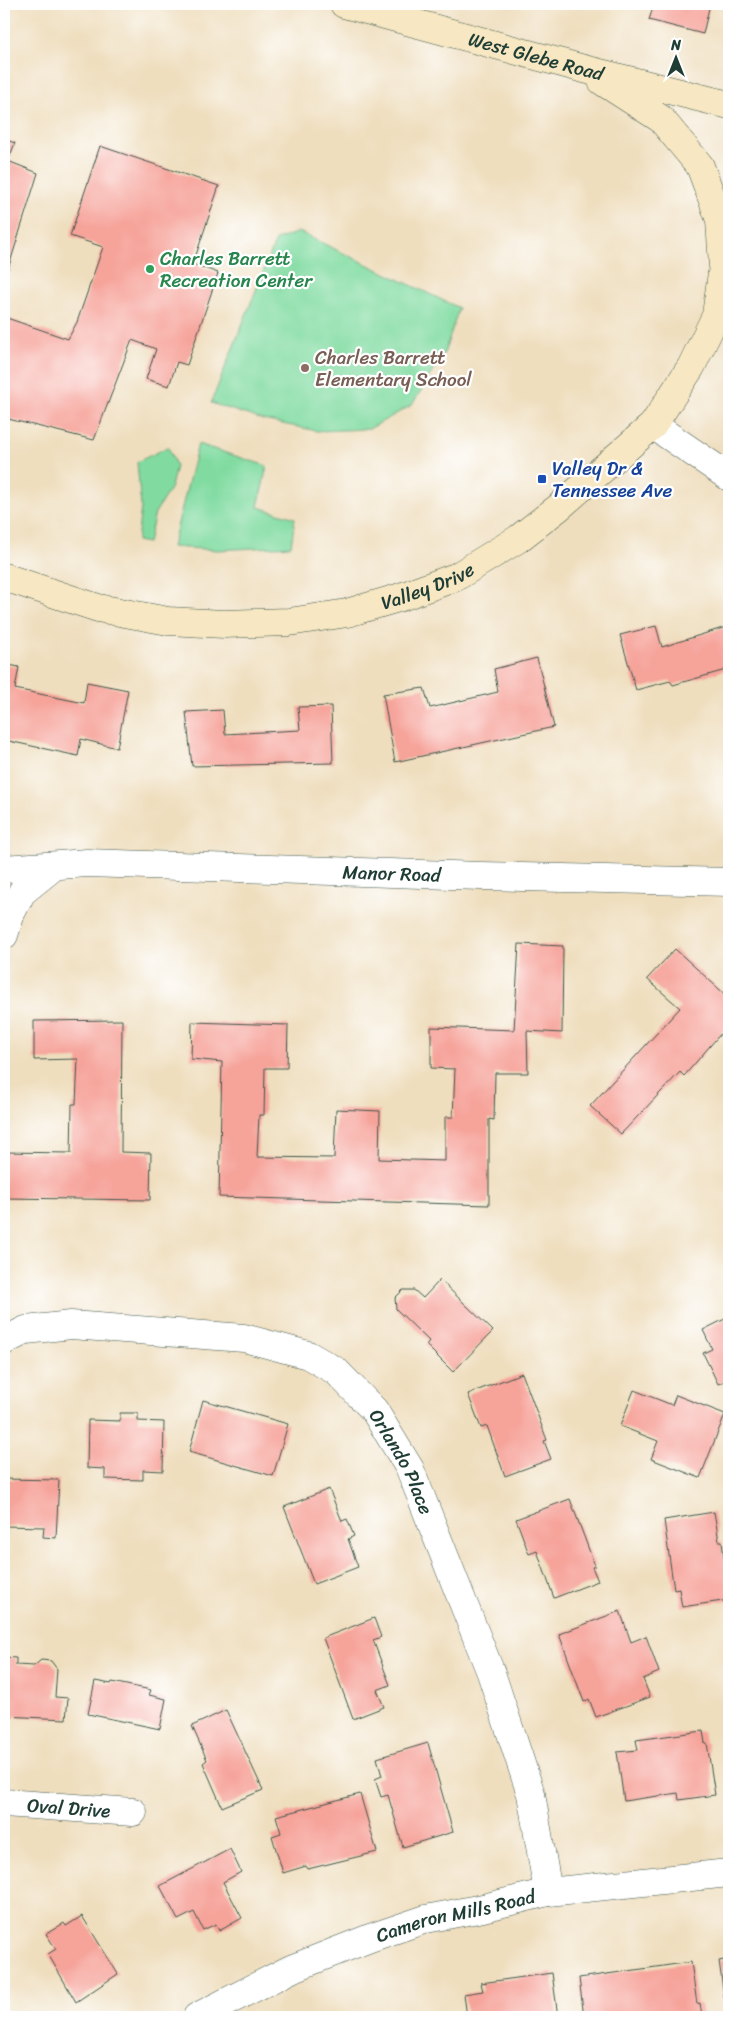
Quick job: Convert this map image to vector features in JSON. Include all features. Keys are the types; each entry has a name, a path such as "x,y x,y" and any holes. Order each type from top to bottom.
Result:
{"street":[{"name":"West Glebe Road","path":"344,4 584,69 729,104"},
{"path":"584,69 661,119 700,166 720,220 723,266 716,317"},
{"name":"Valley Drive","path":"4,577 98,608 168,621 243,624 289,622 347,613 398,598 456,577 518,539 558,508 653,425 691,368 729,289"},
{"path":"653,425 729,476"},
{"name":"Manor Road","path":"4,869 53,867 87,863 729,882"},
{"path":"4,935 11,913 22,892 53,867"},
{"name":"Orlando Place","path":"4,1342 26,1330 71,1325 244,1338 308,1355 336,1371 374,1410 410,1469 491,1673 531,1794 548,1892"},
{"name":"Oval Drive","path":"4,1803 133,1812"},
{"name":"Cameron Mills Road","path":"196,2017 291,1969 370,1938 426,1919 483,1908 548,1892 729,1873"}],"green space":[{"path":"299,232 459,308 445,351 412,405 369,429 317,431 263,420 211,403 276,240"},
{"path":"198,444 267,466 258,507 295,518 291,546 218,550 172,547"},
{"path":"168,447 176,466 171,487 155,513 148,543 137,541 141,507 137,462"}],"building":[{"path":"654,4 710,4 703,34 649,20"},
{"path":"4,139 15,143 8,161 38,173 8,269 4,268"},
{"name":"Charles Barrett Recreation Center","path":"100,146 219,186 193,264 218,273 187,365 177,362 169,386 146,379 156,349 132,340 94,440 4,418 4,317 68,339 77,322 103,247 70,236"},
{"path":"656,626 662,647 729,626 729,669 673,685 670,681 636,690 620,635"},
{"path":"537,658 554,727 395,762 383,694 424,688 430,708 498,692 494,669"},
{"path":"4,664 19,667 15,689 84,703 87,682 128,690 117,748 81,739 78,756 4,740"},
{"path":"331,706 333,763 192,766 186,712 223,710 225,734 300,730 298,707"},
{"path":"519,944 563,946 562,1033 527,1031 528,1073 495,1073 494,1120 489,1119 489,1205 219,1197 222,1062 191,1059 192,1022 288,1025 287,1068 265,1068 264,1115 259,1115 257,1157 334,1158 336,1109 380,1111 379,1159 445,1161 445,1117 453,1117 455,1069 431,1068 431,1027 514,1030"},
{"path":"675,949 729,998 729,1024 684,1076 680,1072 621,1134 590,1106 680,1008 647,979"},
{"path":"122,1020 121,1152 151,1153 150,1200 4,1198 4,1152 71,1153 72,1104 76,1104 78,1059 34,1060 34,1021"},
{"path":"440,1280 493,1331 453,1372 426,1345 429,1341 396,1309 395,1298 403,1290 414,1290 423,1298"},
{"path":"727,1318 729,1324 729,1391 725,1381 718,1384 703,1353 712,1349 703,1330"},
{"path":"522,1373 547,1440 544,1441 551,1459 505,1476 487,1426 481,1428 468,1394"},
{"path":"634,1390 672,1405 676,1395 725,1414 700,1478 651,1459 658,1441 620,1426"},
{"path":"203,1400 288,1424 273,1476 189,1452"},
{"path":"120,1413 138,1413 138,1421 164,1422 163,1471 143,1470 143,1480 105,1479 105,1469 87,1468 88,1420 120,1421"},
{"path":"4,1479 59,1480 56,1538 43,1537 44,1527 4,1526"},
{"path":"329,1489 342,1521 347,1519 354,1536 348,1539 358,1567 314,1584 284,1507"},
{"path":"570,1499 595,1566 592,1567 598,1581 554,1598 537,1551 529,1554 516,1519"},
{"path":"714,1512 719,1541 722,1541 729,1600 682,1607 679,1589 674,1590 664,1520"},
{"path":"620,1611 631,1642 646,1636 659,1672 643,1679 650,1697 596,1717 589,1699 584,1702 559,1634"},
{"path":"374,1618 381,1637 373,1640 390,1685 377,1690 384,1707 353,1719 323,1638"},
{"path":"4,1657 16,1658 16,1665 34,1666 41,1660 51,1661 57,1669 55,1697 68,1698 66,1719 4,1716"},
{"path":"95,1681 111,1684 112,1682 151,1690 149,1695 166,1699 160,1729 88,1714"},
{"path":"226,1710 263,1790 222,1807 203,1763 207,1760 192,1726"},
{"path":"703,1731 705,1743 707,1743 715,1795 679,1800 678,1793 624,1801 617,1752 638,1750 636,1740"},
{"path":"428,1743 453,1832 403,1847 388,1795 381,1797 375,1779 382,1776 377,1758"},
{"path":"360,1794 377,1852 308,1869 306,1866 283,1873 272,1836 281,1833 276,1816"},
{"path":"230,1849 241,1872 223,1882 242,1918 219,1931 216,1924 203,1930 194,1912 178,1920 160,1886"},
{"path":"82,1916 118,1974 76,2002 48,1954 56,1949 46,1934 64,1923 66,1926"},
{"path":"729,1959 729,2010 726,2010 719,1961"},
{"path":"691,1962 697,2004 700,2003 702,2017 665,2017 664,2012 659,2013 659,2015 645,2017 584,2017 579,1978"},
{"path":"552,1973 558,2017 467,2017 464,1994 483,1991 481,1983"}],"place":[{"name":"Charles Barrett Recreation Center","path":"150,269"},
{"name":"Charles Barrett Elementary School","path":"305,368"},
{"name":"Valley Dr & Tennessee Ave","path":"542,479"}]}
